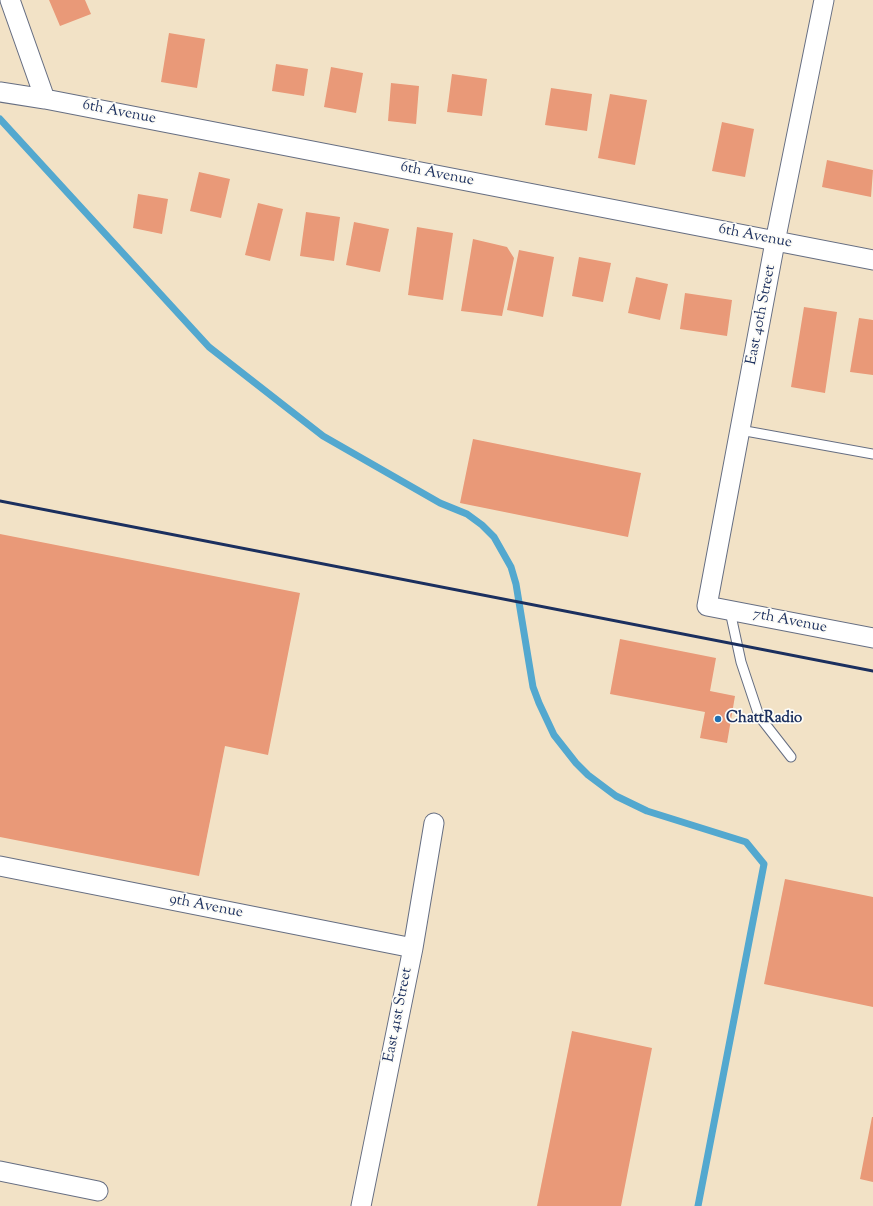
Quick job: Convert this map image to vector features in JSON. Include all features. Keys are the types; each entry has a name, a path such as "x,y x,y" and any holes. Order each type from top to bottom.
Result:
{"street":[{"path":"10,0 45,99"},
{"name":"East 40th Street","path":"707,606 775,242 824,0"},
{"name":"6th Avenue","path":"0,92 45,99 873,260"},
{"name":"7th Avenue","path":"707,606 873,638"},
{"name":"East 41st Street","path":"361,1206 413,948 434,823"},
{"name":"9th Avenue","path":"0,866 413,948"},
{"path":"0,1171 98,1191"}],"lane":[{"path":"740,430 873,454"},
{"path":"730,611 741,662 760,716 791,757"}],"building":[{"path":"49,0 85,0 91,14 60,26"},
{"path":"169,33 205,39 197,88 161,82"},
{"path":"276,64 308,69 304,96 272,91"},
{"path":"331,67 363,73 356,113 324,107"},
{"path":"452,74 487,79 482,116 447,112"},
{"path":"391,83 419,86 416,124 388,121"},
{"path":"551,88 592,94 587,131 545,125"},
{"path":"610,94 647,100 635,165 598,158"},
{"path":"722,122 754,129 745,177 712,171"},
{"path":"827,160 873,170 871,197 822,187"},
{"path":"199,172 230,179 221,218 190,211"},
{"path":"138,194 168,199 162,234 133,228"},
{"path":"258,203 283,209 270,261 245,255"},
{"path":"306,212 340,217 334,261 300,256"},
{"path":"354,222 389,229 380,272 346,265"},
{"path":"417,227 453,233 443,300 408,295"},
{"path":"473,239 507,247 514,258 502,316 461,311"},
{"path":"519,250 554,257 543,317 507,310"},
{"path":"579,257 611,263 603,302 572,296"},
{"path":"636,277 668,284 660,320 628,313"},
{"path":"685,293 732,300 727,336 680,329"},
{"path":"804,307 837,312 825,393 791,387"},
{"path":"859,318 873,320 873,375 850,372"},
{"path":"473,439 641,473 628,537 460,503"},
{"path":"0,534 300,593 268,755 225,746 199,876 0,837"},
{"path":"620,639 716,658 710,691 735,696 727,743 700,738 705,712 610,694"},
{"path":"785,879 873,897 873,1007 764,984"},
{"path":"572,1031 652,1048 621,1206 537,1206"},
{"path":"873,1117 873,1182 860,1179"}],"waterway":[{"path":"0,119 209,347 323,436 440,503 467,514 482,525 494,537 511,567 516,584 533,687 539,703 554,735 576,763 588,775 616,796 647,811 746,842 764,864 698,1206"}],"railway":[{"path":"0,501 873,671"}],"place":[{"name":"ChattRadio","path":"718,719"}]}
